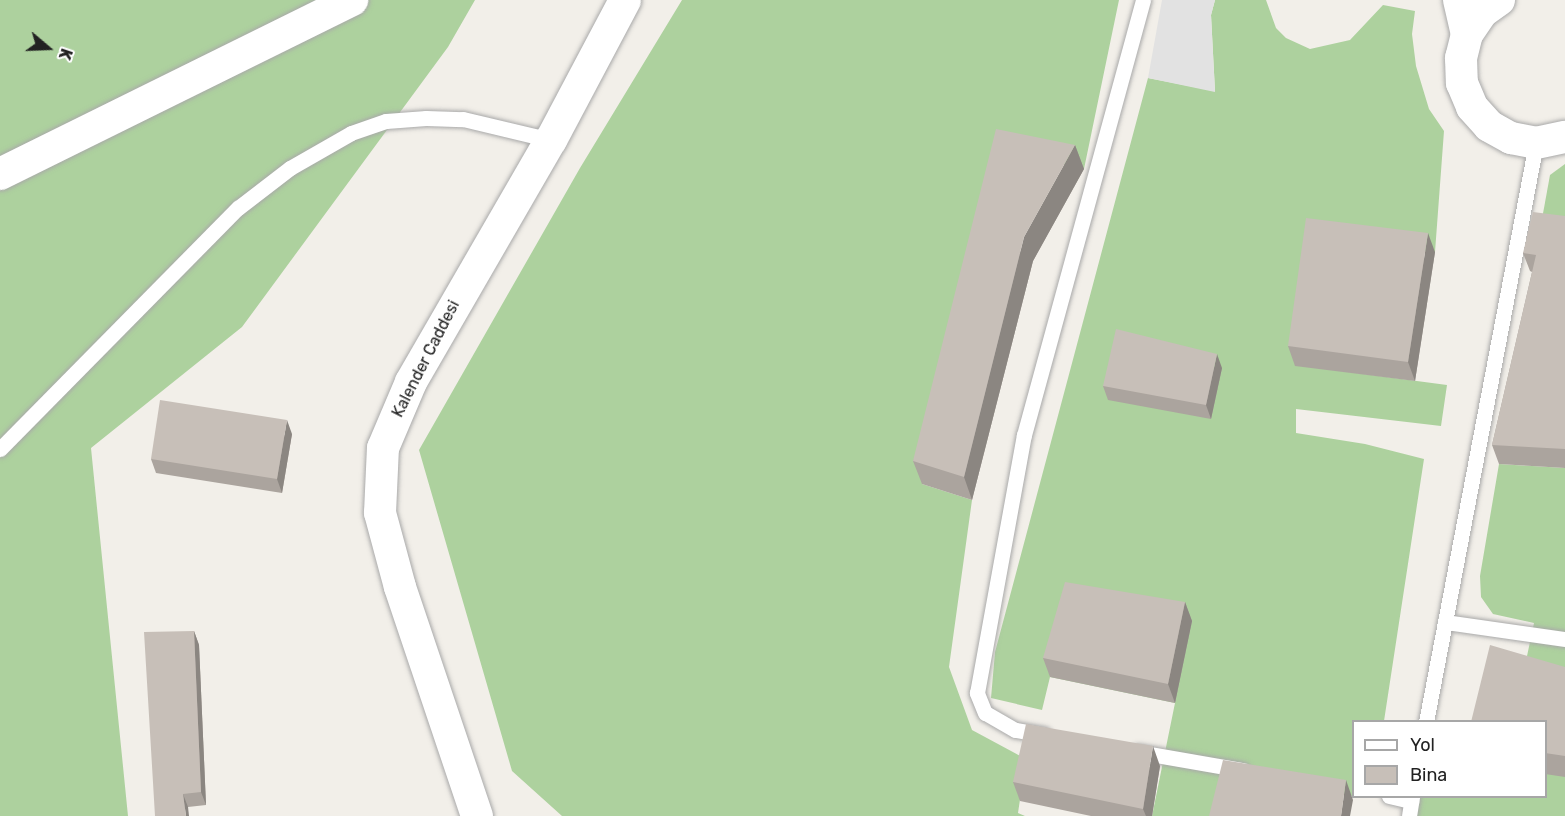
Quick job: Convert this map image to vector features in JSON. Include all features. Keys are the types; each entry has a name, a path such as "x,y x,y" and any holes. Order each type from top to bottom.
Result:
{"street":[{"path":"0,174 352,0"},
{"name":"Kalender Caddesi","path":"477,816 399,587 380,513 383,448 411,382 444,320 551,140 626,0"},
{"path":"1459,0 1467,34"},
{"path":"1499,0 1482,12 1467,34 1461,58 1462,84 1472,107 1496,130 1511,138 1551,140"}],"lane":[{"path":"1062,738 1015,730 985,713 977,693 1024,435 1143,0"},
{"path":"0,448 238,208 290,168 351,133 386,121 435,118 463,119 551,140"},
{"path":"1426,720 1445,622 1551,140"},
{"path":"1445,622 1565,639"},
{"path":"1120,748 1260,774"},
{"path":"1394,798 1411,804"}],"green space":[{"path":"0,0 475,0 448,47 242,327 91,448 128,816 0,816"},
{"path":"682,0 1119,0 1084,169 1005,152 922,484 972,500 949,667 972,730 1026,759 1018,813 1025,816 562,816 512,771 419,450 580,168"},
{"path":"1215,0 1266,0 1276,28 1286,38 1310,49 1350,40 1383,5 1415,11 1412,34 1416,66 1429,109 1444,131 1435,252 1313,238 1296,365 1447,385 1441,426 1296,409 1296,433 1365,444 1424,459 1384,720 1352,720 1352,796 1230,780 1221,816 1152,816 1175,703 1050,677 1042,710 991,698 995,652 1148,78 1215,91 1211,15"},
{"path":"1565,164 1565,233 1540,230 1550,175"},
{"path":"1499,464 1565,468 1565,687 1523,675 1534,623 1493,614 1481,597 1480,576"},
{"path":"1565,755 1565,816 1412,816 1414,798 1547,798 1547,773"}],"shaded area":[{"path":"1162,0 1215,0 1211,15 1215,92 1148,78"}],"building":[{"path":"996,129 1075,145 1024,237 964,477 913,461"},
{"path":"1533,212 1565,216 1565,449 1492,445 1536,255 1523,253"},
{"path":"1306,218 1428,233 1408,362 1288,346"},
{"path":"1116,329 1217,354 1206,405 1103,386"},
{"path":"160,400 287,420 277,479 151,459"},
{"path":"1065,582 1185,602 1168,684 1043,658"},
{"path":"194,631 201,792 183,794 186,816 155,816 144,632"},
{"path":"1490,645 1565,667 1565,756 1547,753 1547,720 1471,720"},
{"path":"1026,724 1153,746 1143,809 1013,782"},
{"path":"1223,760 1346,780 1341,816 1209,816"}]}
